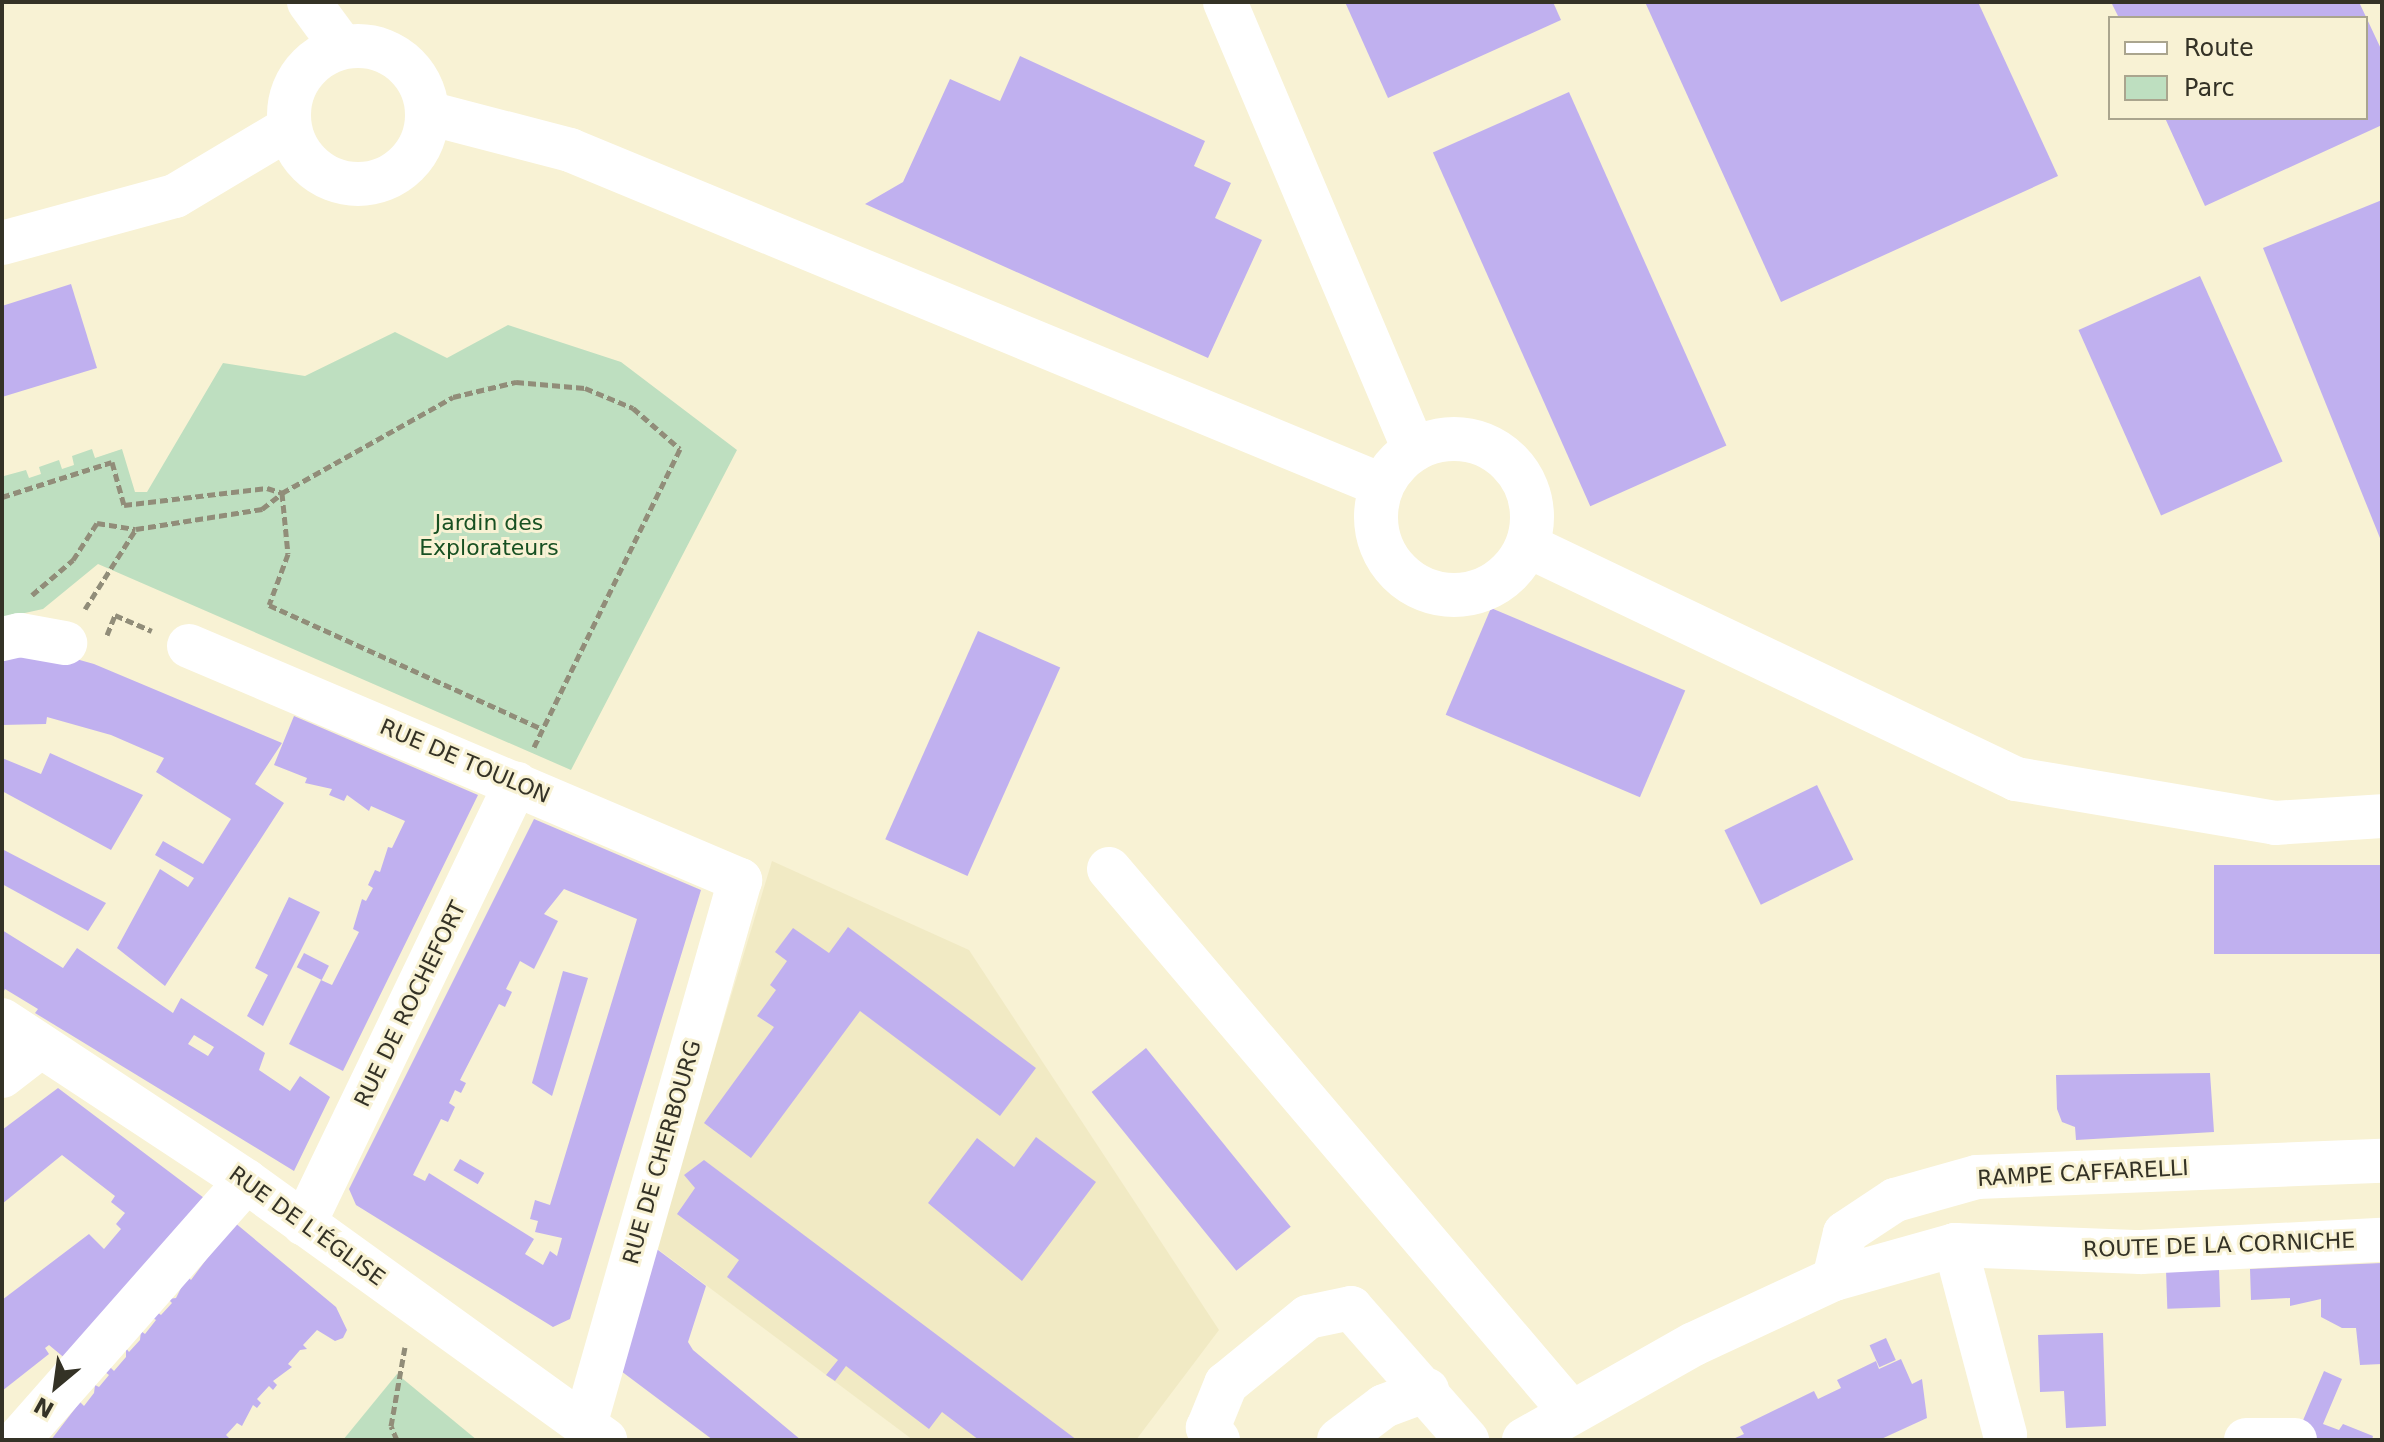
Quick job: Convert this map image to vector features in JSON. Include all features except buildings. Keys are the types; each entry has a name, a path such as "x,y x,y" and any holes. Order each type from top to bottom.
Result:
{"street":[{"path":"309,2 342,47"},
{"path":"1225,2 1414,449"},
{"path":"368,45 391,53 410,69 423,89 428,113 415,155 398,172 376,183 351,185 314,169 298,151 289,128 290,94 302,72 319,56 342,47 368,45"},
{"path":"428,113 570,150 1381,485"},
{"path":"2,243 175,196 289,128"},
{"path":"1441,439 1469,440 1494,450 1515,468 1529,492 1533,519 1528,546 1511,572 1488,589 1462,596 1423,590 1400,575 1378,540 1375,512 1381,485 1414,449 1441,439"},
{"path":"1528,546 2016,779 2275,823 2382,816"},
{"path":"2,639 20,635 65,643"},
{"name":"RUE DE TOULON","path":"189,646 740,880"},
{"name":"RUE DE ROCHEFORT","path":"304,1224 516,783"},
{"path":"1109,869 1571,1412"},
{"name":"RUE DE CHERBOURG","path":"595,1432 740,880"},
{"name":"RUE DE L'ÉGLISE","path":"2,1020 246,1181 595,1432"},
{"path":"2,1076 41,1046"},
{"name":"RAMPE CAFFARELLI","path":"1834,1279 1845,1233 1895,1200 1977,1177 2382,1161"},
{"path":"18,1440 246,1181"},
{"name":"ROUTE DE LA CORNICHE","path":"1524,1440 1694,1344 1834,1279 1955,1245 2141,1252 2382,1240"},
{"path":"1955,1245 2005,1438"},
{"path":"1218,1440 1208,1428 1226,1384 1308,1317 1324,1310 1351,1308 1427,1390 1467,1440"},
{"path":"1339,1440 1384,1406 1427,1390"},
{"path":"2246,1440 2295,1440"}],"path":[{"path":"17,598 33,594 73,560 97,523 136,529 262,509 282,493 453,397 516,382 585,388 633,408 680,449 542,729 269,605 288,554 282,493"},
{"path":"2,497 112,462 124,505 267,488 282,493"},
{"path":"65,643 136,529"},
{"path":"397,1440 391,1426 406,1341 423,1310"}],"shaded area":[{"path":"772,861 969,950 1219,1330 1136,1440 913,1440 655,1247"}],"green space":[{"name":"Jardin des Explorateurs","path":"508,325 621,362 737,450 571,770 98,564 43,609 2,618 4,476 26,470 29,478 41,474 39,467 59,460 62,469 74,465 72,456 92,449 95,458 122,449 135,492 147,492 223,363 305,376 395,332 447,358"},
{"path":"397,1374 477,1440 343,1440"}]}
